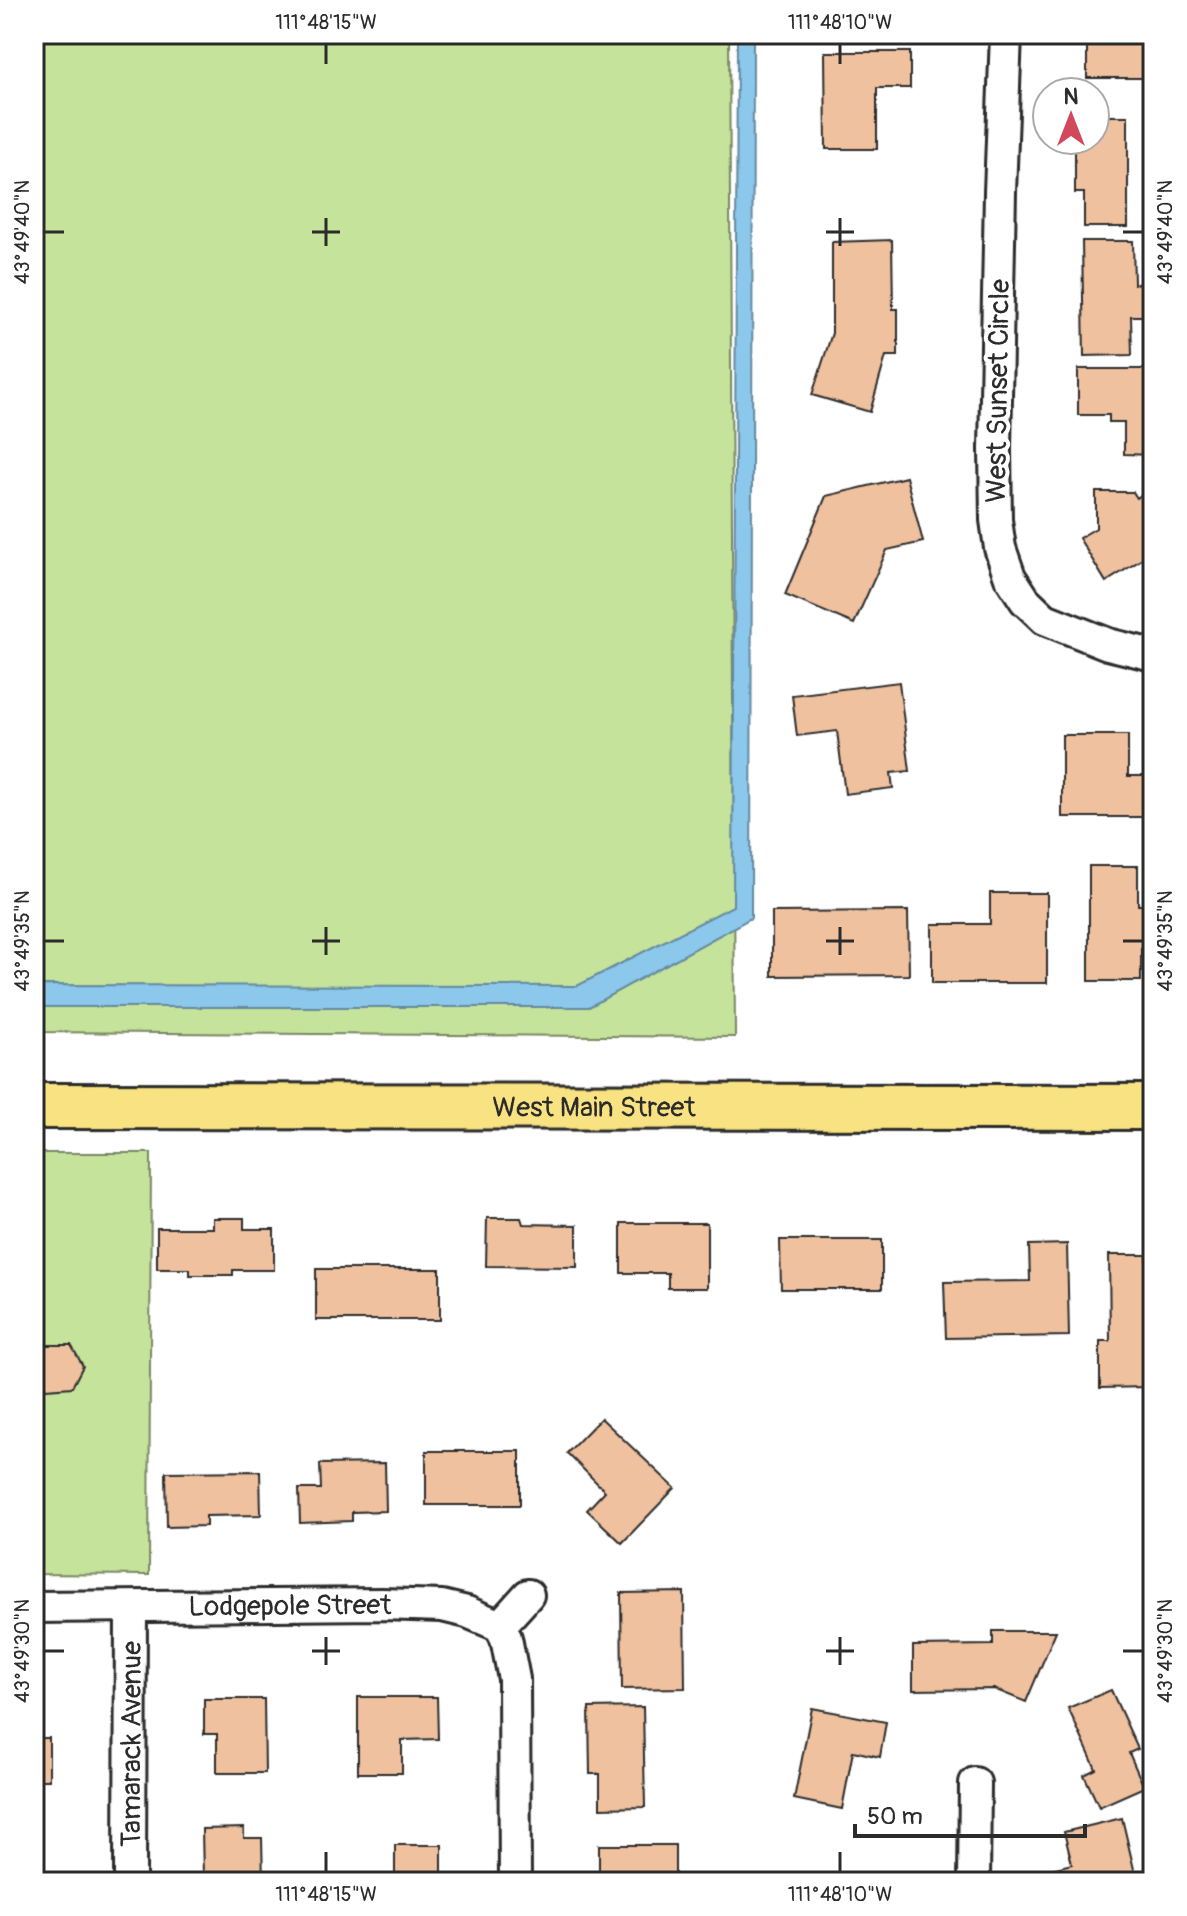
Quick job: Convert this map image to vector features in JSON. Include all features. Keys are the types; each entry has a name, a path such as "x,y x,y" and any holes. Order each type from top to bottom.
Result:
{"main road":[{"name":"West Main Street","path":"34,1106 1153,1107"}],"street":[{"name":"West Sunset Circle","path":"1006,34 995,449 996,520 1000,548 1017,589 1045,619 1108,644 1153,655"},
{"path":"515,1882 514,1679 506,1638 500,1626 528,1595"},
{"name":"Lodgepole Street","path":"34,1607 442,1606 467,1612 500,1626"},
{"name":"Tamarack Avenue","path":"130,1882 131,1607"},
{"path":"974,1882 975,1783"}],"green space":[{"path":"34,34 729,34 735,1037 34,1032"},
{"path":"34,1153 151,1153 149,1575 34,1574"}],"water":[{"path":"737,34 753,34 751,918 589,1007 34,1007 34,985 577,986 733,906"}],"building":[{"path":"1087,34 1153,34 1153,78 1087,76"},
{"path":"825,52 910,52 910,88 877,88 877,149 826,149"},
{"path":"1111,116 1128,116 1128,227 1084,227 1084,193 1075,193 1075,156 1111,156"},
{"path":"892,240 893,309 898,309 898,356 886,356 870,412 812,395 832,333 832,242"},
{"path":"1082,241 1133,241 1134,284 1149,283 1149,316 1131,316 1132,355 1084,356"},
{"path":"1078,369 1150,369 1150,382 1153,382 1153,455 1124,454 1124,422 1109,422 1109,415 1078,415"},
{"path":"906,477 923,542 887,550 854,624 785,595 826,496"},
{"path":"1150,488 1153,490 1153,552 1106,582 1079,538 1096,528 1096,492 1133,492 1137,498"},
{"path":"899,682 910,771 891,773 893,788 845,794 837,731 797,736 792,695"},
{"path":"1062,735 1128,735 1128,776 1148,776 1148,817 1062,817"},
{"path":"1089,866 1138,866 1138,905 1150,905 1150,948 1141,948 1141,981 1089,981"},
{"path":"990,893 1047,893 1047,983 932,983 932,924 990,924"},
{"path":"908,911 909,975 772,976 772,912"},
{"path":"213,1218 244,1218 244,1229 274,1229 274,1270 233,1270 233,1275 190,1275 190,1269 157,1269 157,1228 213,1228"},
{"path":"487,1218 521,1218 523,1224 577,1225 577,1267 486,1266"},
{"path":"621,1223 707,1223 707,1288 668,1288 668,1273 621,1273"},
{"path":"780,1240 882,1240 882,1289 781,1289"},
{"path":"1067,1244 1069,1336 946,1338 944,1282 1030,1281 1029,1245"},
{"path":"1109,1255 1147,1255 1148,1387 1100,1388 1100,1341 1110,1341"},
{"path":"316,1269 440,1269 440,1320 316,1320"},
{"path":"45,1345 71,1345 83,1366 72,1387 46,1389 34,1369"},
{"path":"601,1418 675,1488 622,1543 587,1510 605,1491 567,1453"},
{"path":"426,1451 520,1451 520,1505 426,1505"},
{"path":"385,1463 386,1511 352,1512 352,1521 300,1523 299,1489 321,1489 320,1464"},
{"path":"260,1471 261,1515 206,1516 206,1526 167,1527 166,1472"},
{"path":"684,1592 685,1688 622,1689 621,1593"},
{"path":"993,1631 1056,1631 1026,1702 994,1689 913,1690 913,1646 993,1645"},
{"path":"1111,1690 1138,1749 1129,1753 1144,1787 1099,1807 1084,1775 1096,1769 1068,1708"},
{"path":"358,1697 437,1697 438,1739 402,1740 402,1773 358,1773"},
{"path":"34,1699 40,1699 41,1738 49,1738 49,1780 34,1780"},
{"path":"204,1699 264,1699 265,1773 217,1773 217,1734 204,1734"},
{"path":"643,1707 645,1807 600,1808 600,1774 590,1774 589,1708"},
{"path":"812,1708 886,1722 880,1757 853,1751 842,1809 794,1799"},
{"path":"1122,1818 1137,1882 1041,1882 1039,1872 1072,1864 1064,1832"},
{"path":"244,1828 244,1838 262,1838 263,1882 221,1882 221,1877 203,1877 202,1829"},
{"path":"395,1845 442,1845 442,1882 395,1882"},
{"path":"599,1845 675,1845 675,1882 599,1882"}]}
